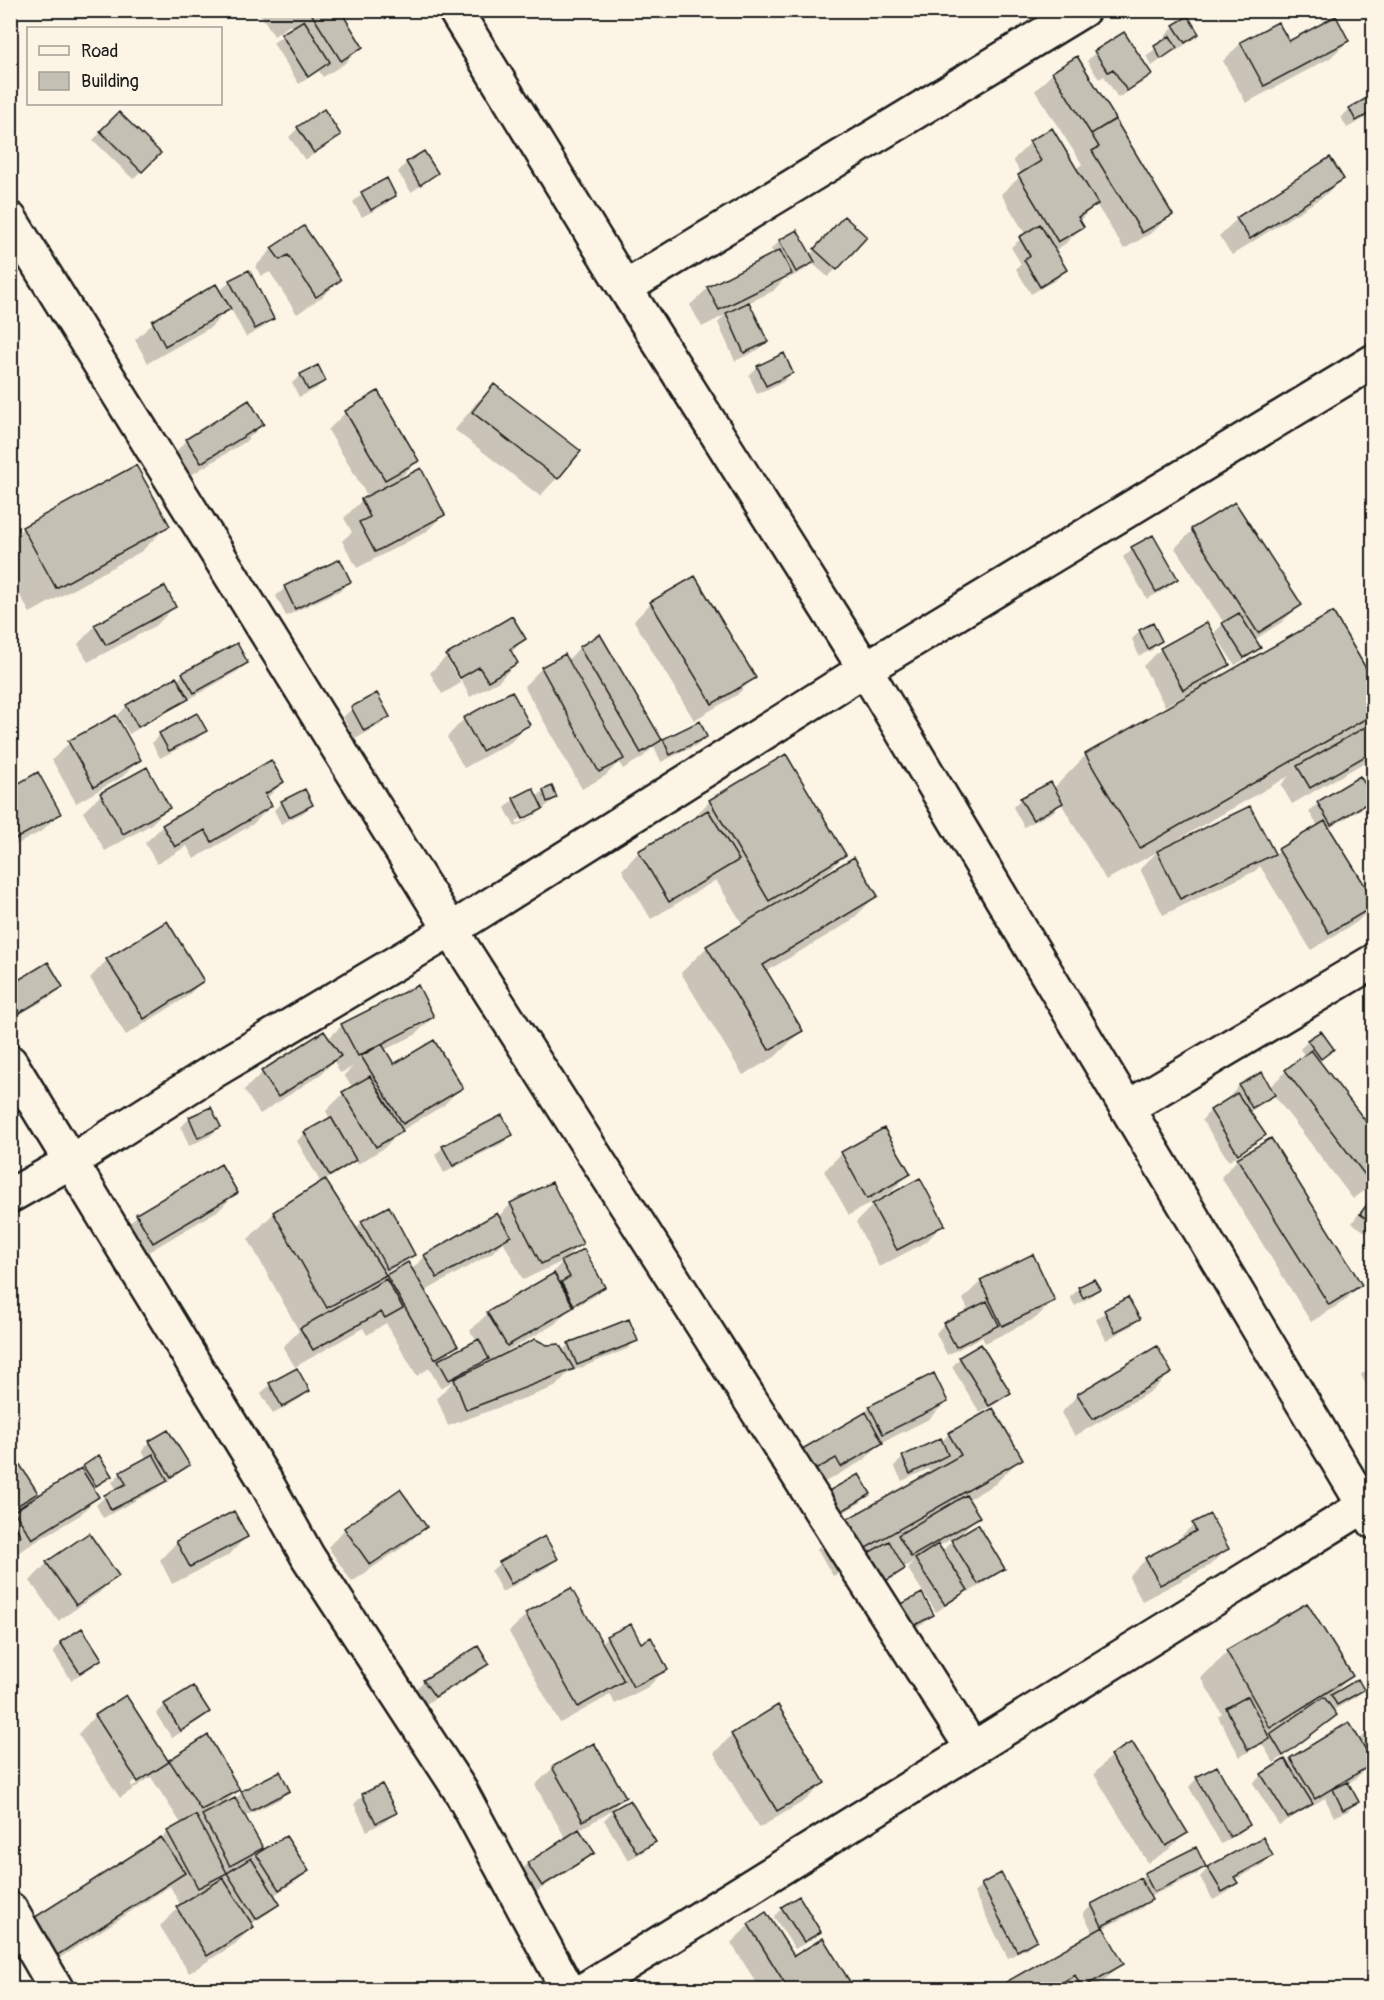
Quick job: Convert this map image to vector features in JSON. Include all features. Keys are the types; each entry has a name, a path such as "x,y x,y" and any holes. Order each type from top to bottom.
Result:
{"street":[{"path":"455,10 625,288 865,669 1369,1514 972,1748 584,1989"},
{"path":"625,288 1083,10"},
{"path":"10,219 451,930 972,1748"},
{"path":"10,1196 70,1162 214,1071 451,930 865,669 1374,361"},
{"path":"1127,1108 1374,961"},
{"path":"10,1062 266,1482 308,1557 460,1790 568,1989"},
{"path":"10,1909 57,1989"}],"building":[{"path":"309,10 340,10 363,47 341,61"},
{"path":"1188,16 1199,34 1185,43 1173,25"},
{"path":"1336,16 1349,41 1264,86 1240,42 1278,22 1289,41"},
{"path":"304,20 330,62 308,77 281,34"},
{"path":"1124,32 1152,74 1127,91 1113,69 1108,72 1094,51"},
{"path":"1170,36 1177,48 1161,59 1154,46"},
{"path":"1077,56 1116,119 1091,134 1052,72"},
{"path":"1374,94 1374,111 1356,121 1349,108"},
{"path":"324,109 341,135 314,153 297,127"},
{"path":"119,112 161,153 142,172 100,131"},
{"path":"1115,119 1173,215 1142,233 1092,151 1099,147 1091,134"},
{"path":"1052,128 1098,204 1078,217 1084,227 1058,242 1018,175 1041,161 1029,141"},
{"path":"424,151 438,173 420,185 406,162"},
{"path":"1330,157 1344,179 1250,239 1236,218"},
{"path":"387,178 396,196 371,210 361,192"},
{"path":"844,216 867,237 837,270 814,249"},
{"path":"1040,224 1067,270 1040,287 1024,260 1030,256 1019,237"},
{"path":"304,226 341,280 316,297 288,255 280,260 271,248"},
{"path":"797,230 815,262 796,272 779,240"},
{"path":"780,250 792,274 719,310 707,287"},
{"path":"249,270 274,319 255,329 229,280"},
{"path":"216,284 231,309 165,346 152,321"},
{"path":"749,302 768,342 744,353 726,313"},
{"path":"784,353 793,373 766,386 757,366"},
{"path":"318,365 326,381 308,390 300,374"},
{"path":"494,384 581,451 558,479 472,412"},
{"path":"378,391 419,461 385,480 345,411"},
{"path":"249,400 264,424 201,463 186,439"},
{"path":"136,465 170,526 56,588 22,527"},
{"path":"421,468 445,515 375,552 359,522 370,517 361,499"},
{"path":"1235,502 1302,605 1258,633 1191,529"},
{"path":"1153,535 1178,579 1156,592 1131,547"},
{"path":"340,559 351,582 295,609 284,586"},
{"path":"695,576 756,678 712,704 650,602"},
{"path":"165,586 176,607 106,645 94,625"},
{"path":"1333,612 1374,682 1374,714 1140,848 1085,754"},
{"path":"1239,613 1261,648 1244,658 1222,623"},
{"path":"512,616 526,639 510,649 518,663 488,681 479,667 460,678 446,655"},
{"path":"1207,622 1230,665 1183,690 1160,648"},
{"path":"1153,623 1162,641 1148,649 1139,630"},
{"path":"600,634 662,740 641,753 579,647"},
{"path":"237,643 248,663 194,693 182,673"},
{"path":"565,654 624,759 599,772 541,667"},
{"path":"176,677 189,699 138,727 126,705"},
{"path":"512,691 530,725 482,751 463,718"},
{"path":"377,693 390,717 364,731 351,707"},
{"path":"197,713 207,731 169,751 159,733"},
{"path":"116,715 141,760 94,787 68,741"},
{"path":"700,721 707,737 670,755 663,739"},
{"path":"1374,722 1374,751 1310,788 1297,766"},
{"path":"786,754 846,855 769,901 709,800"},
{"path":"271,760 284,782 265,794 272,806 212,842 205,830 175,847 162,825"},
{"path":"147,767 170,808 123,834 100,793"},
{"path":"38,772 61,814 10,842 10,808 14,806 10,800 12,787"},
{"path":"1360,776 1374,799 1331,825 1317,802"},
{"path":"1051,782 1063,803 1033,820 1020,798"},
{"path":"552,786 557,798 547,802 543,790"},
{"path":"533,788 543,809 523,819 513,798"},
{"path":"305,789 313,805 289,817 281,801"},
{"path":"1250,806 1275,854 1180,899 1157,851"},
{"path":"708,810 739,860 669,902 638,851"},
{"path":"1325,821 1374,900 1374,906 1329,933 1278,849"},
{"path":"854,857 878,896 763,965 803,1031 769,1050 706,946"},
{"path":"167,921 204,981 144,1019 106,959"},
{"path":"48,962 63,987 16,1015 10,1006 10,985"},
{"path":"418,985 434,1017 358,1056 341,1024"},
{"path":"324,1031 341,1056 278,1097 261,1071"},
{"path":"1321,1031 1334,1049 1321,1059 1307,1040"},
{"path":"434,1040 463,1088 403,1124 361,1056 382,1044 394,1064"},
{"path":"1311,1050 1374,1132 1374,1181 1371,1183 1285,1070"},
{"path":"1262,1072 1275,1095 1252,1108 1239,1085"},
{"path":"370,1076 403,1131 376,1147 342,1092"},
{"path":"1237,1093 1266,1135 1238,1154 1210,1110"},
{"path":"211,1107 221,1127 198,1138 189,1117"},
{"path":"502,1115 513,1135 453,1166 442,1146"},
{"path":"331,1117 356,1160 330,1176 304,1132"},
{"path":"884,1128 911,1174 867,1199 841,1152"},
{"path":"1271,1138 1362,1285 1329,1305 1237,1158"},
{"path":"221,1164 238,1193 153,1243 136,1214"},
{"path":"920,1178 945,1225 897,1250 872,1204"},
{"path":"325,1179 386,1275 327,1308 273,1212"},
{"path":"552,1182 583,1244 541,1264 510,1203"},
{"path":"1374,1195 1374,1224 1360,1214"},
{"path":"389,1206 415,1255 387,1269 361,1221"},
{"path":"497,1213 511,1236 437,1278 424,1255"},
{"path":"584,1249 605,1287 574,1305 561,1282 570,1277 561,1261"},
{"path":"1033,1254 1055,1301 1002,1326 980,1280"},
{"path":"408,1262 458,1346 435,1359 386,1275"},
{"path":"554,1273 574,1307 507,1346 487,1312"},
{"path":"386,1279 403,1308 385,1318 381,1312 313,1350 300,1328"},
{"path":"1094,1279 1100,1289 1083,1298 1078,1287"},
{"path":"1128,1297 1140,1319 1115,1332 1104,1310"},
{"path":"987,1301 999,1325 956,1347 943,1323"},
{"path":"629,1319 638,1341 577,1365 568,1343"},
{"path":"479,1339 489,1359 449,1380 438,1360"},
{"path":"535,1339 547,1345 559,1344 574,1369 466,1410 454,1379"},
{"path":"981,1344 1011,1393 989,1406 959,1357"},
{"path":"1157,1346 1172,1373 1093,1419 1077,1394"},
{"path":"297,1368 310,1391 282,1407 269,1383"},
{"path":"934,1373 948,1402 883,1434 869,1406"},
{"path":"993,1408 1023,1459 859,1552 842,1522 961,1455 948,1433"},
{"path":"866,1412 883,1443 841,1467 836,1458 810,1473 797,1452"},
{"path":"168,1430 190,1465 171,1477 149,1441"},
{"path":"941,1438 948,1455 910,1474 902,1456"},
{"path":"10,1449 38,1493 15,1507 10,1499"},
{"path":"153,1454 168,1481 111,1510 104,1495 126,1484 120,1472"},
{"path":"99,1455 112,1476 96,1486 83,1466"},
{"path":"81,1468 99,1497 32,1539 14,1511"},
{"path":"859,1474 871,1494 837,1514 825,1493"},
{"path":"400,1489 427,1527 370,1565 344,1528"},
{"path":"966,1495 980,1517 911,1557 898,1535"},
{"path":"234,1511 248,1537 190,1567 176,1541"},
{"path":"1210,1514 1229,1549 1160,1585 1145,1558 1196,1531 1192,1523"},
{"path":"10,1516 21,1536 10,1541"},
{"path":"978,1524 1005,1569 978,1584 951,1540"},
{"path":"89,1533 119,1576 76,1605 46,1562"},
{"path":"545,1536 558,1559 511,1584 499,1562"},
{"path":"889,1541 905,1569 881,1584 863,1556"},
{"path":"938,1544 968,1590 945,1605 915,1559"},
{"path":"571,1588 624,1681 578,1707 525,1613"},
{"path":"922,1593 934,1615 902,1632 890,1610"},
{"path":"1307,1603 1353,1676 1270,1728 1226,1650"},
{"path":"631,1624 641,1643 651,1637 668,1670 633,1687 606,1636"},
{"path":"82,1628 102,1659 80,1673 60,1642"},
{"path":"478,1646 489,1664 435,1697 423,1680"},
{"path":"1358,1679 1364,1690 1337,1705 1331,1695"},
{"path":"193,1686 210,1712 181,1731 164,1704"},
{"path":"126,1695 169,1762 138,1782 95,1715"},
{"path":"1248,1696 1270,1739 1248,1750 1226,1708"},
{"path":"1324,1697 1337,1715 1283,1756 1270,1734"},
{"path":"778,1705 825,1783 777,1811 731,1734"},
{"path":"1349,1722 1374,1763 1315,1799 1290,1758"},
{"path":"208,1735 240,1790 201,1810 169,1760"},
{"path":"1132,1742 1188,1833 1166,1846 1110,1755"},
{"path":"594,1743 626,1797 583,1821 552,1767"},
{"path":"1285,1759 1313,1804 1288,1818 1261,1774"},
{"path":"1217,1766 1250,1825 1230,1837 1196,1777"},
{"path":"280,1771 290,1791 251,1811 241,1791"},
{"path":"1348,1782 1359,1802 1343,1810 1333,1789"},
{"path":"382,1784 397,1813 376,1823 362,1794"},
{"path":"235,1798 263,1848 230,1866 202,1815"},
{"path":"630,1800 656,1842 637,1853 612,1810"},
{"path":"196,1815 227,1873 198,1888 167,1831"},
{"path":"579,1829 595,1853 542,1886 527,1863"},
{"path":"286,1836 309,1871 279,1890 256,1854"},
{"path":"161,1837 185,1873 53,1958 29,1921"},
{"path":"1263,1837 1273,1856 1234,1877 1238,1883 1222,1892 1207,1867"},
{"path":"1196,1847 1206,1867 1154,1892 1144,1873"},
{"path":"251,1858 280,1904 256,1919 227,1873"},
{"path":"1001,1873 1037,1940 1017,1951 981,1884"},
{"path":"223,1878 254,1927 207,1956 176,1907"},
{"path":"1140,1878 1152,1900 1102,1926 1091,1904"},
{"path":"799,1896 821,1932 804,1942 781,1907"},
{"path":"766,1912 794,1956 823,1938 855,1990 789,1990 748,1924"},
{"path":"1103,1927 1124,1964 1082,1988 1075,1975 1049,1990 1001,1990 999,1986"}]}
